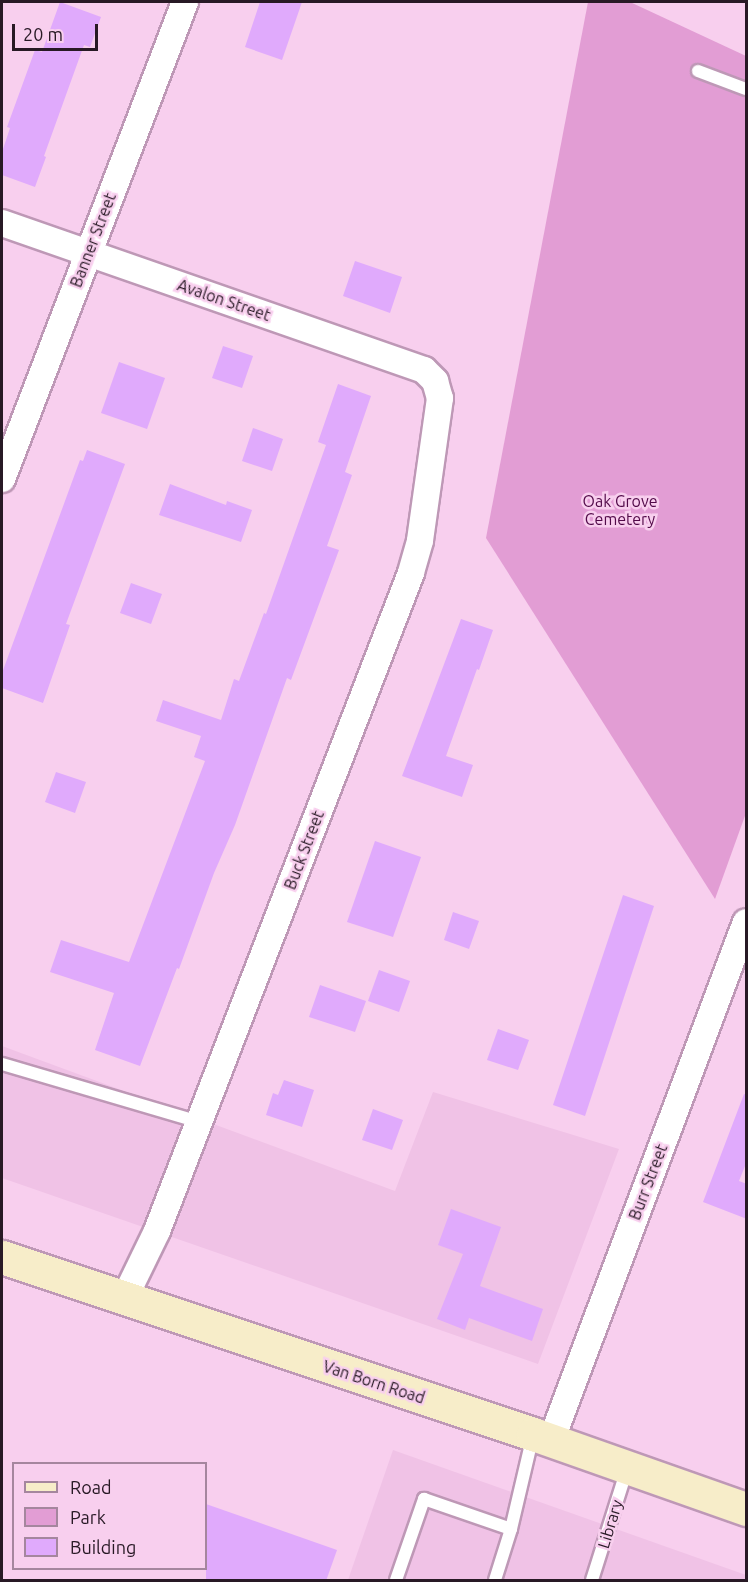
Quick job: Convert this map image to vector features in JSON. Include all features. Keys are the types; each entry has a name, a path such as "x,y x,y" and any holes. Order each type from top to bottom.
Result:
{"main road":[{"name":"Van Born Road","path":"2,1257 747,1509"}],"street":[{"name":"Banner Street","path":"2,479 185,2"},
{"name":"Avalon Street","path":"2,223 424,370 435,381 438,389"},
{"name":"Buck Street","path":"124,1299 157,1231 411,573 420,541 440,398 438,389"},
{"name":"Burr Street","path":"542,1438 747,922"}],"lane":[{"path":"698,71 747,89"},
{"path":"2,1064 199,1122"},
{"path":"495,1581 542,1438"},
{"name":"Library","path":"592,1581 627,1468"},
{"path":"396,1581 424,1499 511,1529"}],"shaded area":[{"path":"2,1046 395,1191 433,1092 619,1149 538,1364 2,1178"},
{"path":"393,1450 746,1575 746,1580 348,1580"}],"green space":[{"name":"Oak Grove Cemetery","path":"588,2 630,2 746,56 746,813 715,899 486,538"}],"building":[{"path":"60,2 101,17 90,47 84,45 35,187 2,175 2,152 10,128 7,127 35,50 42,52"},
{"path":"260,2 302,2 282,60 245,47"},
{"path":"355,261 402,277 390,313 343,296"},
{"path":"223,346 253,356 242,388 212,378"},
{"path":"119,362 165,378 147,429 101,413"},
{"path":"338,384 371,396 345,472 352,475 327,546 339,550 291,680 287,678 235,825 214,873 140,1066 95,1050 114,993 50,972 61,940 129,962 205,761 194,757 201,736 156,721 163,700 221,720 234,679 239,681 264,613 266,614 326,445 318,442"},
{"path":"253,428 283,439 272,471 242,461"},
{"path":"87,450 125,464 66,624 70,625 43,703 2,688 2,673 80,460 83,461"},
{"path":"170,484 226,505 227,501 252,510 241,542 159,515"},
{"path":"131,583 162,594 151,624 120,613"},
{"path":"461,619 493,630 446,756 473,765 462,797 402,776"},
{"path":"56,772 86,782 75,813 45,802"},
{"path":"375,841 421,857 393,937 347,922"},
{"path":"623,895 654,906 585,1116 553,1105"},
{"path":"453,912 479,921 469,949 444,940"},
{"path":"379,970 410,981 399,1012 368,1001"},
{"path":"320,985 366,1001 355,1032 309,1017"},
{"path":"498,1029 529,1040 518,1070 487,1060"},
{"path":"284,1080 314,1090 302,1127 266,1115 273,1093 278,1095"},
{"path":"744,1094 747,1095 747,1161 739,1181 747,1184 747,1219 703,1202"},
{"path":"373,1109 403,1120 392,1150 362,1140"},
{"path":"451,1209 501,1227 480,1286 543,1309 532,1341 469,1318 465,1330 437,1319 463,1254 438,1245"},
{"path":"207,1504 337,1550 326,1581 206,1581"}]}
